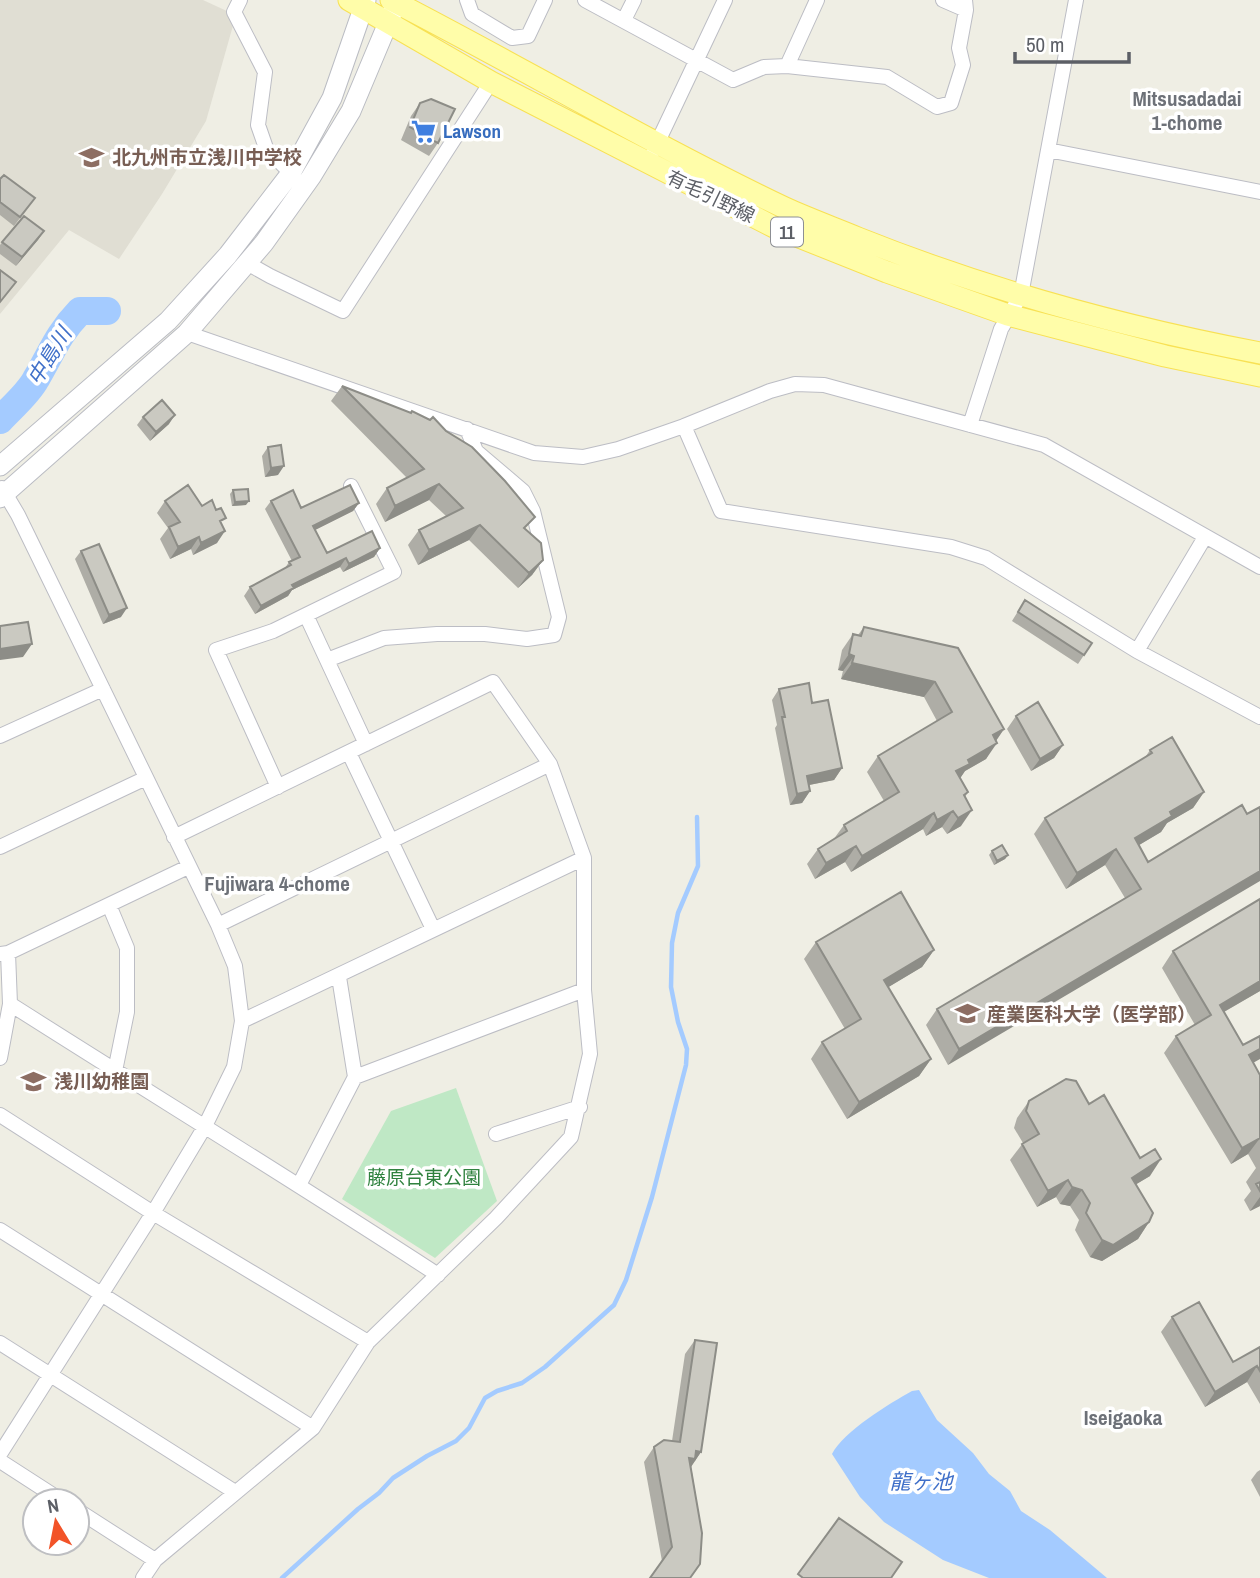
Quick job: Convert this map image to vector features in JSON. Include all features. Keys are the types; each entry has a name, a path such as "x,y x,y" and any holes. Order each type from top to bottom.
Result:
{"main road":[{"name":"有毛引野線","path":"359,2 393,6 787,209 902,255 1021,295 1171,336 1260,353"},
{"name":"有毛引野線","path":"393,6 491,82 774,227 1008,316 1165,356 1260,376"}],"street":[{"path":"240,0 234,12 265,72 258,125 266,148 291,173"},
{"path":"467,0 471,14 512,38 528,36 545,0"},
{"path":"584,0 733,80 764,67 787,66 887,77 937,107 951,103 963,65 959,48 965,5 943,0"},
{"path":"624,20 634,0"},
{"path":"648,164 726,0"},
{"path":"787,66 817,0"},
{"path":"970,425 1001,329 1021,295 1076,0"},
{"path":"0,467 168,321 228,255 291,173 332,97 359,2"},
{"path":"0,1454 204,1128 234,1067 242,1021 235,966 218,925 103,689 2,493 187,333 264,243 311,177 351,111 393,6"},
{"path":"247,262 343,311 491,82"},
{"path":"1048,150 1260,192"},
{"path":"187,333 534,453 583,457 618,449 770,391 795,384 824,385 1044,445 1260,567"},
{"path":"684,426 721,512 951,547 986,558 1137,651 1260,717"},
{"path":"327,660 384,639 436,634 485,634 527,639 554,635 559,617 533,511 523,491 476,451 467,429"},
{"path":"278,787 216,650 273,631 394,572 351,486"},
{"path":"1137,651 1205,537"},
{"path":"306,615 366,744"},
{"path":"143,1578 155,1560 313,1428 368,1342 438,1275 571,1137 590,1054 584,989 584,858 550,764 493,682 174,837"},
{"path":"0,736 103,689"},
{"path":"349,753 433,929"},
{"path":"218,925 550,764"},
{"path":"0,847 146,778"},
{"path":"242,1021 584,858"},
{"path":"0,1058 10,1004 4,953 188,867"},
{"path":"109,905 127,948 127,1012 115,1070"},
{"path":"299,1185 355,1077 339,977"},
{"path":"355,1077 584,989"},
{"path":"10,1004 438,1275"},
{"path":"496,1134 579,1107"},
{"path":"0,1115 153,1213 368,1342"},
{"path":"0,1230 102,1292 313,1428"},
{"path":"0,1343 235,1492"},
{"path":"0,1461 40,1487"},
{"path":"91,1519 155,1560"}],"shaded area":[{"name":"北九州市立浅川中学校","path":"0,0 203,0 229,12 234,22 206,121 119,259 69,230 0,314"}],"green space":[{"name":"藤原台東公園","path":"456,1088 497,1201 435,1258 342,1199 391,1111"}],"water":[{"name":"龍ヶ池","path":"919,1390 937,1420 973,1453 989,1474 1010,1491 1021,1511 1050,1530 1107,1578 989,1578 943,1560 884,1522 860,1497 832,1454 846,1437 868,1419 912,1391"}],"building":[{"path":"431,99 455,109 438,143 410,127 420,103"},
{"path":"4,175 35,198 20,217 0,202 0,179"},
{"path":"24,216 44,231 22,257 2,242"},
{"path":"0,270 16,282 0,302"},
{"path":"342,386 430,420 433,417 446,431 472,447 535,517 524,528 541,543 543,560 529,573 480,525 429,550 419,530 463,508 439,484 395,506 387,488 424,469"},
{"path":"162,400 175,415 156,432 143,417"},
{"path":"281,445 284,466 271,468 268,447"},
{"path":"188,485 202,506 212,500 216,510 221,508 226,518 220,521 225,531 201,543 199,537 178,547 169,527 180,522 165,501"},
{"path":"350,485 359,503 313,526 327,553 372,531 380,548 349,564 346,558 292,585 294,588 261,606 250,587 291,565 289,562 300,557 271,501 293,490 301,508"},
{"path":"248,489 249,501 235,502 233,490"},
{"path":"99,544 127,608 109,615 81,551"},
{"path":"1025,600 1092,643 1084,655 1018,612"},
{"path":"28,622 32,644 0,649 0,626"},
{"path":"864,627 958,648 1004,729 993,735 997,743 968,760 970,764 956,771 968,792 964,795 972,810 958,818 953,811 937,820 934,813 862,856 856,846 826,863 818,849 847,831 844,825 899,792 878,756 952,712 935,682 852,663 854,656 849,654 853,634 861,636"},
{"path":"809,683 812,703 828,700 842,768 807,776 810,791 797,794 779,689"},
{"path":"1038,702 1063,745 1040,759 1016,716"},
{"path":"1172,737 1204,792 1170,812 1172,816 1135,838 1148,862 1242,805 1247,814 1260,807 1260,871 959,1049 937,1009 1141,889 1116,849 1077,873 1045,818 1152,753 1150,750"},
{"path":"1002,845 1008,855 997,861 992,851"},
{"path":"901,892 934,950 884,980 931,1059 859,1102 822,1042 861,1019 816,942"},
{"path":"1260,899 1260,981 1220,1005 1243,1045 1260,1036 1260,1049 1249,1055 1260,1075 1260,1138 1242,1148 1176,1036 1211,1015 1173,951"},
{"path":"1066,1079 1076,1081 1089,1104 1104,1095 1140,1158 1155,1149 1161,1159 1132,1178 1153,1213 1149,1222 1113,1245 1102,1240 1086,1213 1090,1203 1082,1190 1072,1187 1068,1180 1048,1191 1022,1144 1039,1134 1026,1111 1029,1101"},
{"path":"1199,1302 1233,1362 1260,1347 1260,1371 1257,1366 1215,1392 1172,1317"},
{"path":"695,1340 717,1343 701,1452 696,1451 695,1459 689,1458 702,1533 700,1564 690,1578 650,1578 672,1547 654,1447 664,1440 680,1442"},
{"path":"839,1518 902,1562 891,1578 803,1578 798,1574"}],"waterway":[{"name":"中島川","path":"0,420 33,385 60,336 80,311 107,311"},
{"path":"282,1578 393,1478 456,1441 469,1428 485,1398 522,1383 545,1367 614,1305 626,1280 652,1197 686,1065 687,1049 671,987 672,943 678,913 698,866 697,817"}],"place":[{"name":"Lawson","path":"423,131"},
{"name":"北九州市立浅川中学校","path":"92,157"},
{"name":"産業医科大学（医学部）","path":"967,1014"},
{"name":"浅川幼稚園","path":"34,1081"}],"district":[{"name":"Mitsusadadai 1-chome","path":"1187,110"},
{"name":"Fujiwara 4-chome","path":"277,883"},
{"name":"Iseigaoka","path":"1123,1417"}]}
